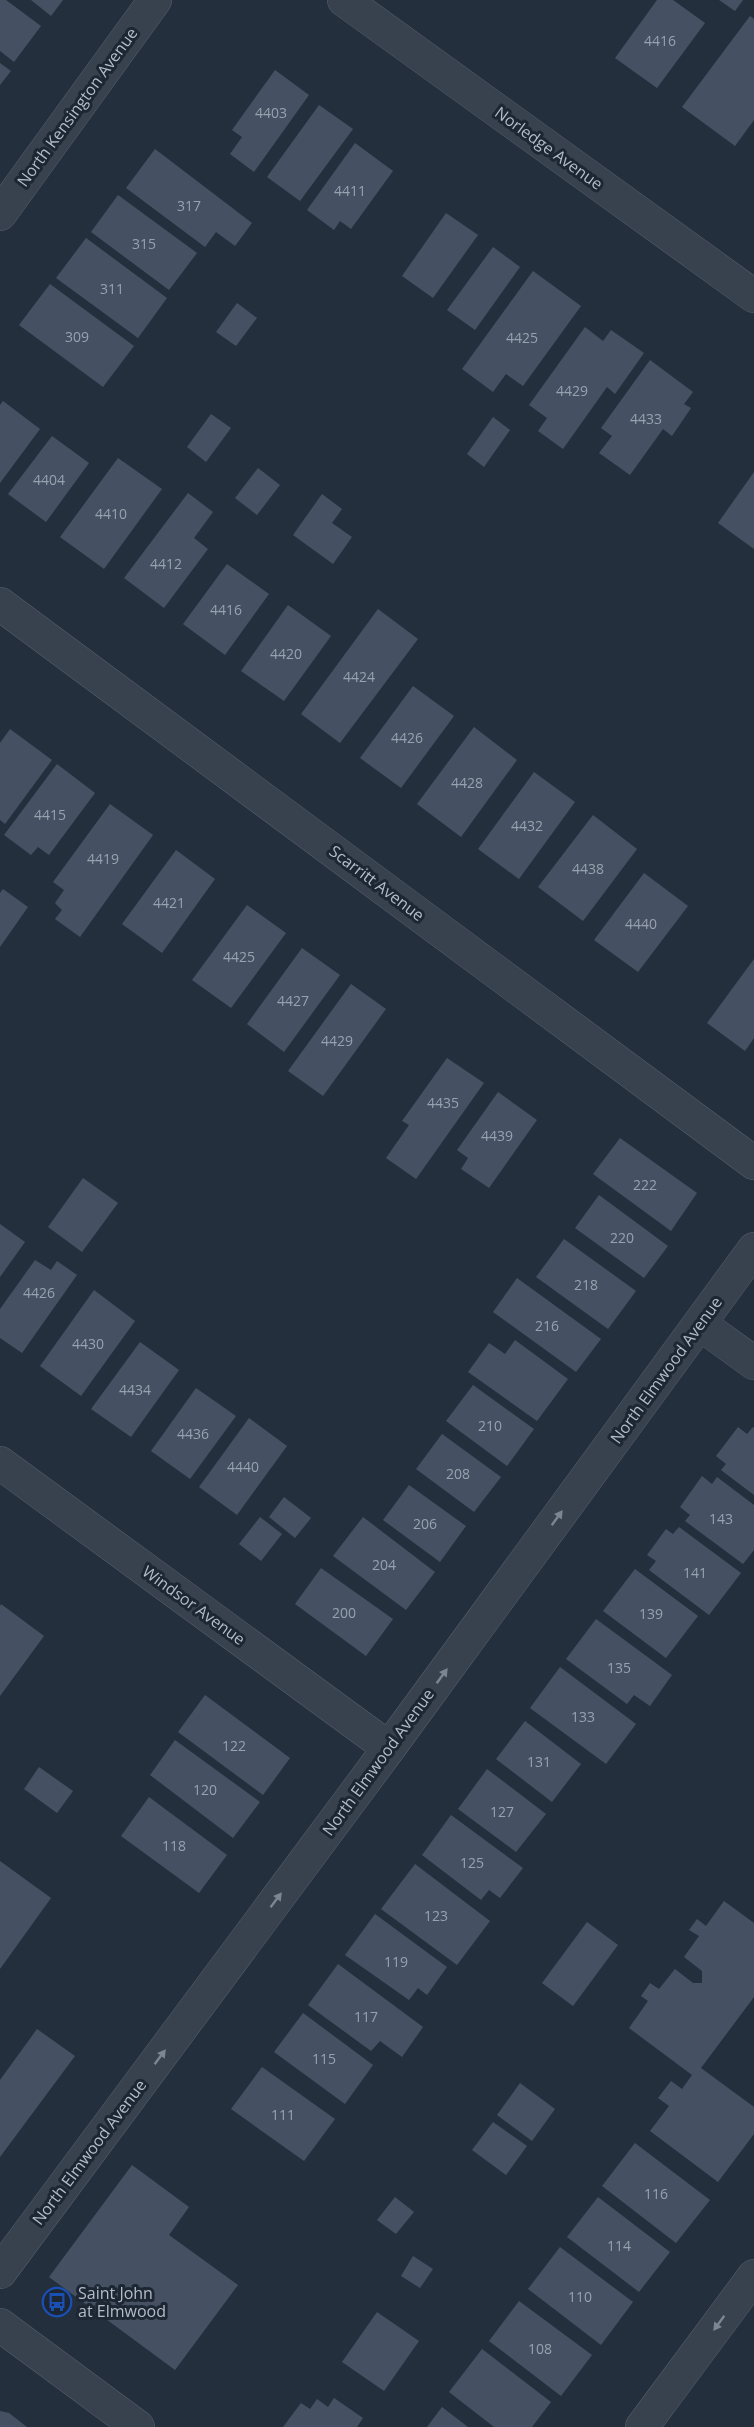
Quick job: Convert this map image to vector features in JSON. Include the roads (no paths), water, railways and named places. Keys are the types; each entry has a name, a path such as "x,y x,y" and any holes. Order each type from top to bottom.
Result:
{"street":[{"name":"North Kensington Avenue","path":"0,214 155,0"},
{"name":"Norledge Avenue","path":"344,0 754,296"},
{"name":"Scarritt Avenue","path":"0,604 754,1163"},
{"name":"North Elmwood Avenue","path":"0,2272 754,1249"},
{"path":"700,1324 754,1363"},
{"name":"Windsor Avenue","path":"0,1462 388,1748"},
{"path":"642,2427 754,2276"},
{"path":"0,2325 138,2427"}],"place":[{"name":"Saint John at Elmwood","path":"57,2302"}]}
